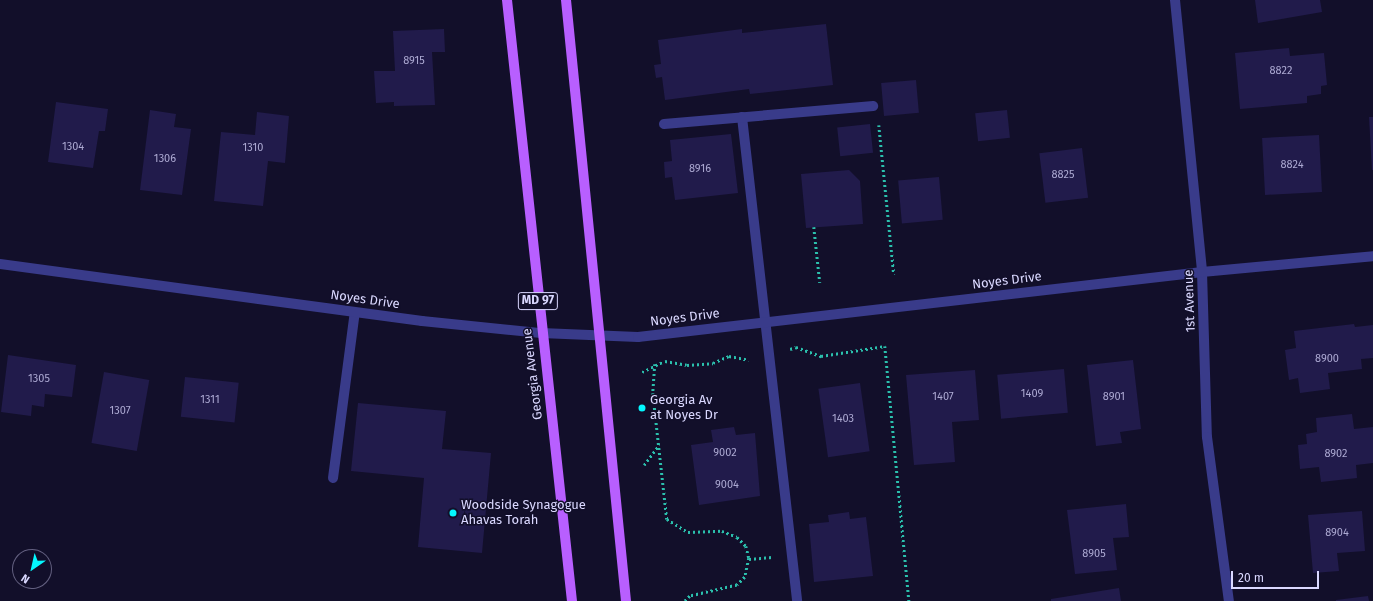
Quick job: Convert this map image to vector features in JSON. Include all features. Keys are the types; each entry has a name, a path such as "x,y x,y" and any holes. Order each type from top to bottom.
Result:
{"main road":[{"name":"Georgia Avenue","path":"507,0 541,333 572,601"},
{"path":"566,0 626,601"}],"street":[{"name":"1st Avenue","path":"1175,0 1202,272 1207,437 1229,601"},
{"path":"664,124 873,106"},
{"path":"742,117 768,322 797,601"},
{"name":"Noyes Drive","path":"0,264 355,312 541,333 599,334 638,337 1202,272 1373,256"},
{"path":"333,478 355,312"}],"path":[{"path":"878,121 894,274"},
{"path":"814,227 820,283"},
{"path":"751,361 796,347 820,356 885,346 909,601"},
{"path":"642,372 655,364 665,361 687,365 713,363 737,356 751,361 754,365"},
{"path":"655,364 653,393 667,519 688,532 722,531 737,537 746,546 749,559 745,576 737,585 690,596 685,601"},
{"path":"644,465 659,445"},
{"path":"749,559 770,557"}],"building":[{"path":"1255,0 1320,0 1322,12 1258,23"},
{"path":"826,24 833,85 750,94 749,89 665,100 662,77 656,78 654,65 661,64 658,40 742,29 742,33"},
{"path":"444,29 445,52 432,52 435,105 394,106 394,102 376,103 374,71 395,71 393,31"},
{"path":"1289,48 1290,56 1324,53 1327,85 1321,86 1321,94 1307,96 1307,103 1240,109 1235,53"},
{"path":"916,80 919,113 884,116 881,83"},
{"path":"56,102 108,109 105,131 99,131 93,168 48,162"},
{"path":"150,110 176,114 174,127 191,129 182,195 140,190"},
{"path":"1007,110 1010,138 978,141 975,113"},
{"path":"257,112 289,116 285,163 268,161 263,206 214,201 221,132 255,135"},
{"path":"1369,117 1373,117 1373,170 1372,170"},
{"path":"870,124 873,153 840,156 837,127"},
{"path":"731,134 738,193 675,200 672,177 665,178 664,162 672,161 670,140"},
{"path":"1319,135 1322,192 1265,195 1262,138"},
{"path":"1082,148 1088,198 1045,203 1039,153"},
{"path":"849,170 860,181 863,224 806,228 801,174"},
{"path":"939,177 943,220 902,223 898,181"},
{"path":"1354,324 1355,327 1373,325 1373,358 1361,359 1362,369 1328,373 1330,389 1300,393 1298,378 1289,380 1285,350 1296,348 1294,331"},
{"path":"8,355 76,365 72,397 45,394 44,407 32,405 31,416 1,412"},
{"path":"1133,360 1141,429 1120,432 1122,443 1096,446 1087,365"},
{"path":"1064,369 1068,413 1001,419 997,375"},
{"path":"975,370 979,420 952,422 955,462 914,465 906,375"},
{"path":"104,372 149,380 137,451 91,443"},
{"path":"185,377 239,383 235,422 181,417"},
{"path":"860,383 870,451 828,457 818,389"},
{"name":"Woodside Synagogue Ahavas Torah","path":"358,403 446,411 442,449 491,453 482,553 418,547 424,478 351,471"},
{"path":"1352,414 1354,429 1373,427 1373,463 1356,465 1357,478 1321,482 1319,467 1300,469 1298,445 1307,444 1306,434 1317,432 1316,418"},
{"path":"734,427 736,435 755,433 760,496 699,505 691,445 713,442 711,430"},
{"path":"1126,504 1129,537 1113,538 1117,570 1075,574 1067,510"},
{"path":"1362,511 1365,551 1337,553 1339,571 1313,573 1308,515"},
{"path":"849,512 850,519 866,517 873,576 814,582 809,524 829,522 828,515"},
{"path":"1119,588 1121,601 1051,601 1051,599"},
{"path":"1368,596 1369,601 1336,601 1336,600"}],"place":[{"name":"Georgia Av at Noyes Dr","path":"642,408"},
{"name":"Woodside Synagogue Ahavas Torah","path":"453,513"}]}
